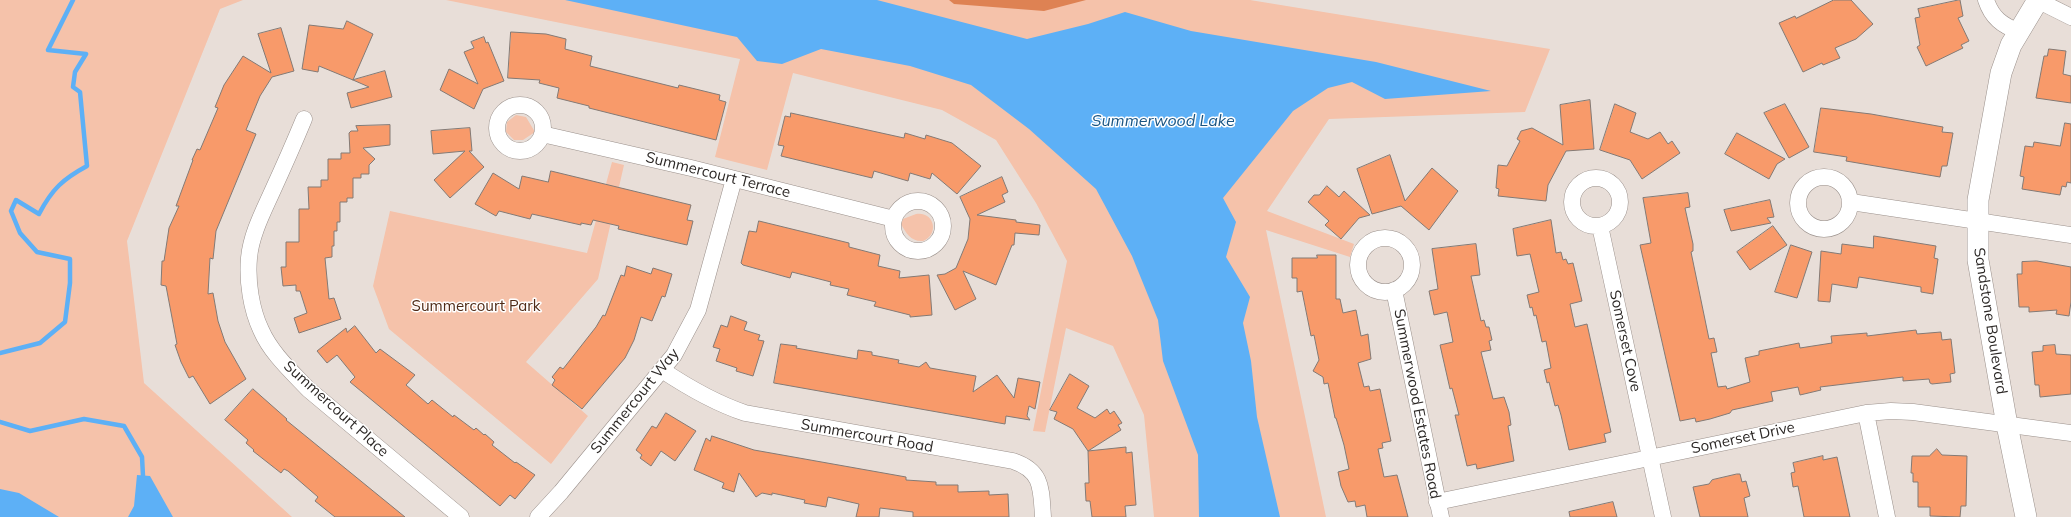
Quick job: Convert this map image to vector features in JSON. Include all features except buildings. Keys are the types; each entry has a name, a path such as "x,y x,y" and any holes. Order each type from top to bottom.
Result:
{"street":[{"path":"1986,0 1989,9 2003,25 2019,32"},
{"path":"2038,0 2071,17"},
{"name":"Sandstone Boulevard","path":"2026,517 2007,425 1978,260 1977,221 1978,200 2001,73 2012,45 2038,0"},
{"name":"Summercourt Place","path":"304,119 253,238 249,258 249,284 254,309 261,330 270,346 286,367 308,389 460,517"},
{"name":"Summercourt Terrace","path":"542,134 734,179 894,219"},
{"name":"Summercourt Way","path":"538,517 674,355 698,310 734,179"},
{"path":"1851,202 2071,235"},
{"name":"Somerset Cove","path":"1600,226 1664,517"},
{"name":"Summerwood Estates Road","path":"1394,290 1439,510"},
{"name":"Summercourt Road","path":"662,370 704,396 745,413 1023,464 1038,478 1042,494 1043,517"},
{"name":"Somerset Drive","path":"1439,510 1650,457 1866,413 1891,411 1913,412 2071,433"},
{"path":"1866,413 1887,517"}],"green space":[{"path":"0,0 243,0 220,9 127,241 144,383 292,517 0,517"},
{"path":"446,0 1250,0 1550,49 1525,112 1329,119 1267,211 1354,244 1350,257 1266,230 1326,517 1154,517 1144,415 1113,346 1066,328 1045,432 1033,431 1067,261 1036,203 996,140 942,110 793,73 767,170 715,157 740,59"},
{"path":"516,115 526,117 535,132 523,140 514,140 506,132 507,122"},
{"name":"Summercourt Park","path":"612,162 624,165 598,279 526,362 588,416 551,464 389,329 373,286 390,211 587,253"},
{"path":"916,214 927,216 931,219 933,224 932,233 923,241 912,238 907,234 901,224 903,219"}],"shaded area":[{"path":"949,0 1086,0 1044,11 954,4"}],"water":[{"name":"Summerwood Lake","path":"565,0 877,0 1027,39 1088,24 1125,12 1191,31 1376,62 1491,91 1385,99 1352,82 1328,88 1293,111 1223,198 1236,222 1226,257 1250,297 1243,323 1251,361 1257,417 1280,517 1199,517 1198,455 1163,361 1158,320 1132,256 1096,189 1029,129 971,85 910,66 821,49 782,64 757,61 737,37"},
{"path":"137,475 150,476 173,517 128,517 134,506"},
{"path":"0,489 19,493 59,517 0,517"}],"waterway":[{"path":"0,353 40,343 65,322 70,283 70,259 37,252 20,233 11,211 16,200 39,214 54,191 71,175 87,166 80,92 73,87 75,72 86,54 48,50 73,0"},
{"path":"0,422 30,431 84,419 124,426 142,457 143,476"}]}
